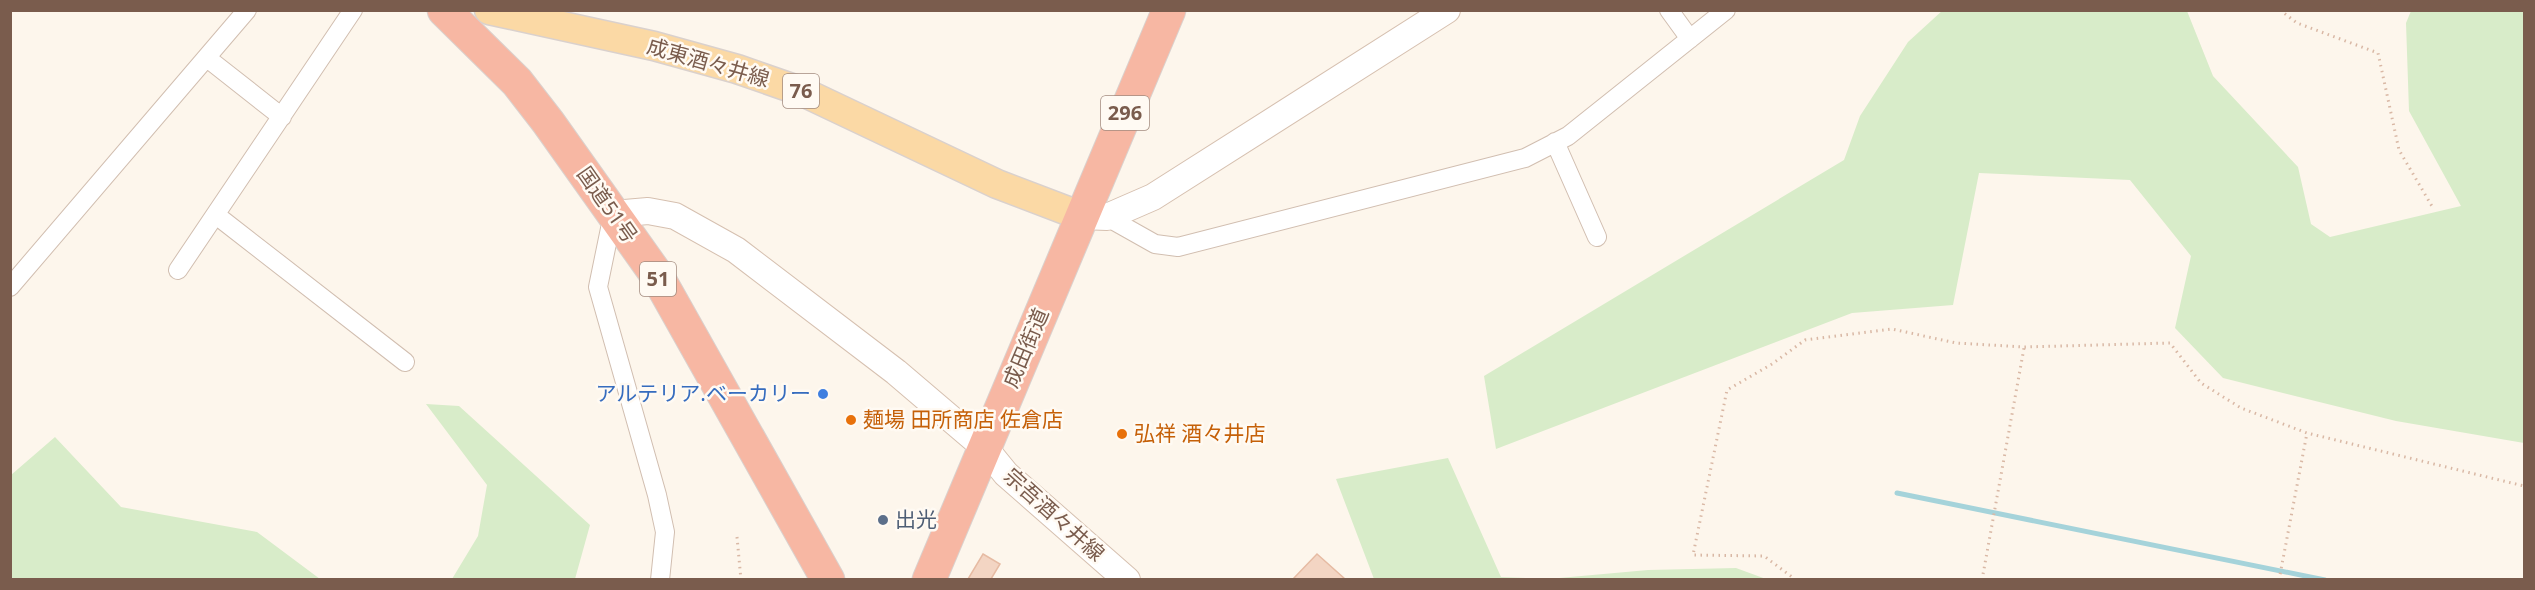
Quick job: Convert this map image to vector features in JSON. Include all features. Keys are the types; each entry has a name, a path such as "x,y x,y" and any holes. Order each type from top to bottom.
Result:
{"highway":[{"name":"国道51号","path":"444,10 517,82 656,274 828,579"},
{"name":"成田街道","path":"924,574 1094,216 1169,10"}],"main road":[{"name":"成東酒々井線","path":"499,12 567,18 736,69 803,92 997,184 1094,216"}],"street":[{"path":"10,287 247,10"},
{"path":"178,270 353,10"},
{"path":"1094,216 1153,196 1447,10"},
{"path":"1669,10 1690,39"},
{"path":"1094,216 1155,244 1178,247 1525,158 1568,136 1726,10"},
{"path":"207,58 282,117"},
{"path":"1555,142 1597,237"},
{"name":"宗吾酒々井線","path":"614,214 648,211 675,216 736,250 896,372 984,447 1006,474 1127,579"},
{"path":"216,214 405,362"},
{"path":"614,214 598,287 657,495 665,532 660,579"}],"path":[{"path":"2280,10 2297,23 2378,53 2399,150 2433,208"},
{"path":"1796,579 1764,556 1692,555 1727,390 1772,364 1805,340 1892,329 1956,344 2024,347 2170,343 2201,383 2241,408 2307,433 2524,486"},
{"path":"1982,579 2024,347"},
{"path":"2279,579 2307,433"},
{"path":"736,537 741,579"}],"green space":[{"path":"1943,10 2187,11 2213,76 2298,167 2311,224 2330,237 2461,206 2409,111 2406,23 2411,11 2524,11 2524,443 2396,421 2223,378 2175,328 2191,256 2130,180 1979,173 1953,305 1852,313 1496,449 1484,376 1844,160 1860,116 1908,42"},
{"path":"426,404 459,406 590,525 575,579 452,579 478,536 487,485"},
{"path":"55,437 121,507 257,532 320,579 11,579 11,475"},
{"path":"1448,458 1501,577 1548,579 1374,579 1336,479"},
{"path":"1736,568 1766,579 1548,579 1648,570"}],"building":[{"path":"983,554 1000,564 991,579 968,579"},
{"path":"1317,554 1345,579 1293,579"}],"waterway":[{"path":"1897,493 2325,580"}],"place":[{"name":"アルテリア.ベーカリー","path":"823,394"},
{"name":"麺場 田所商店 佐倉店","path":"851,420"},
{"name":"弘祥 酒々井店","path":"1122,434"},
{"name":"出光","path":"883,520"}]}
